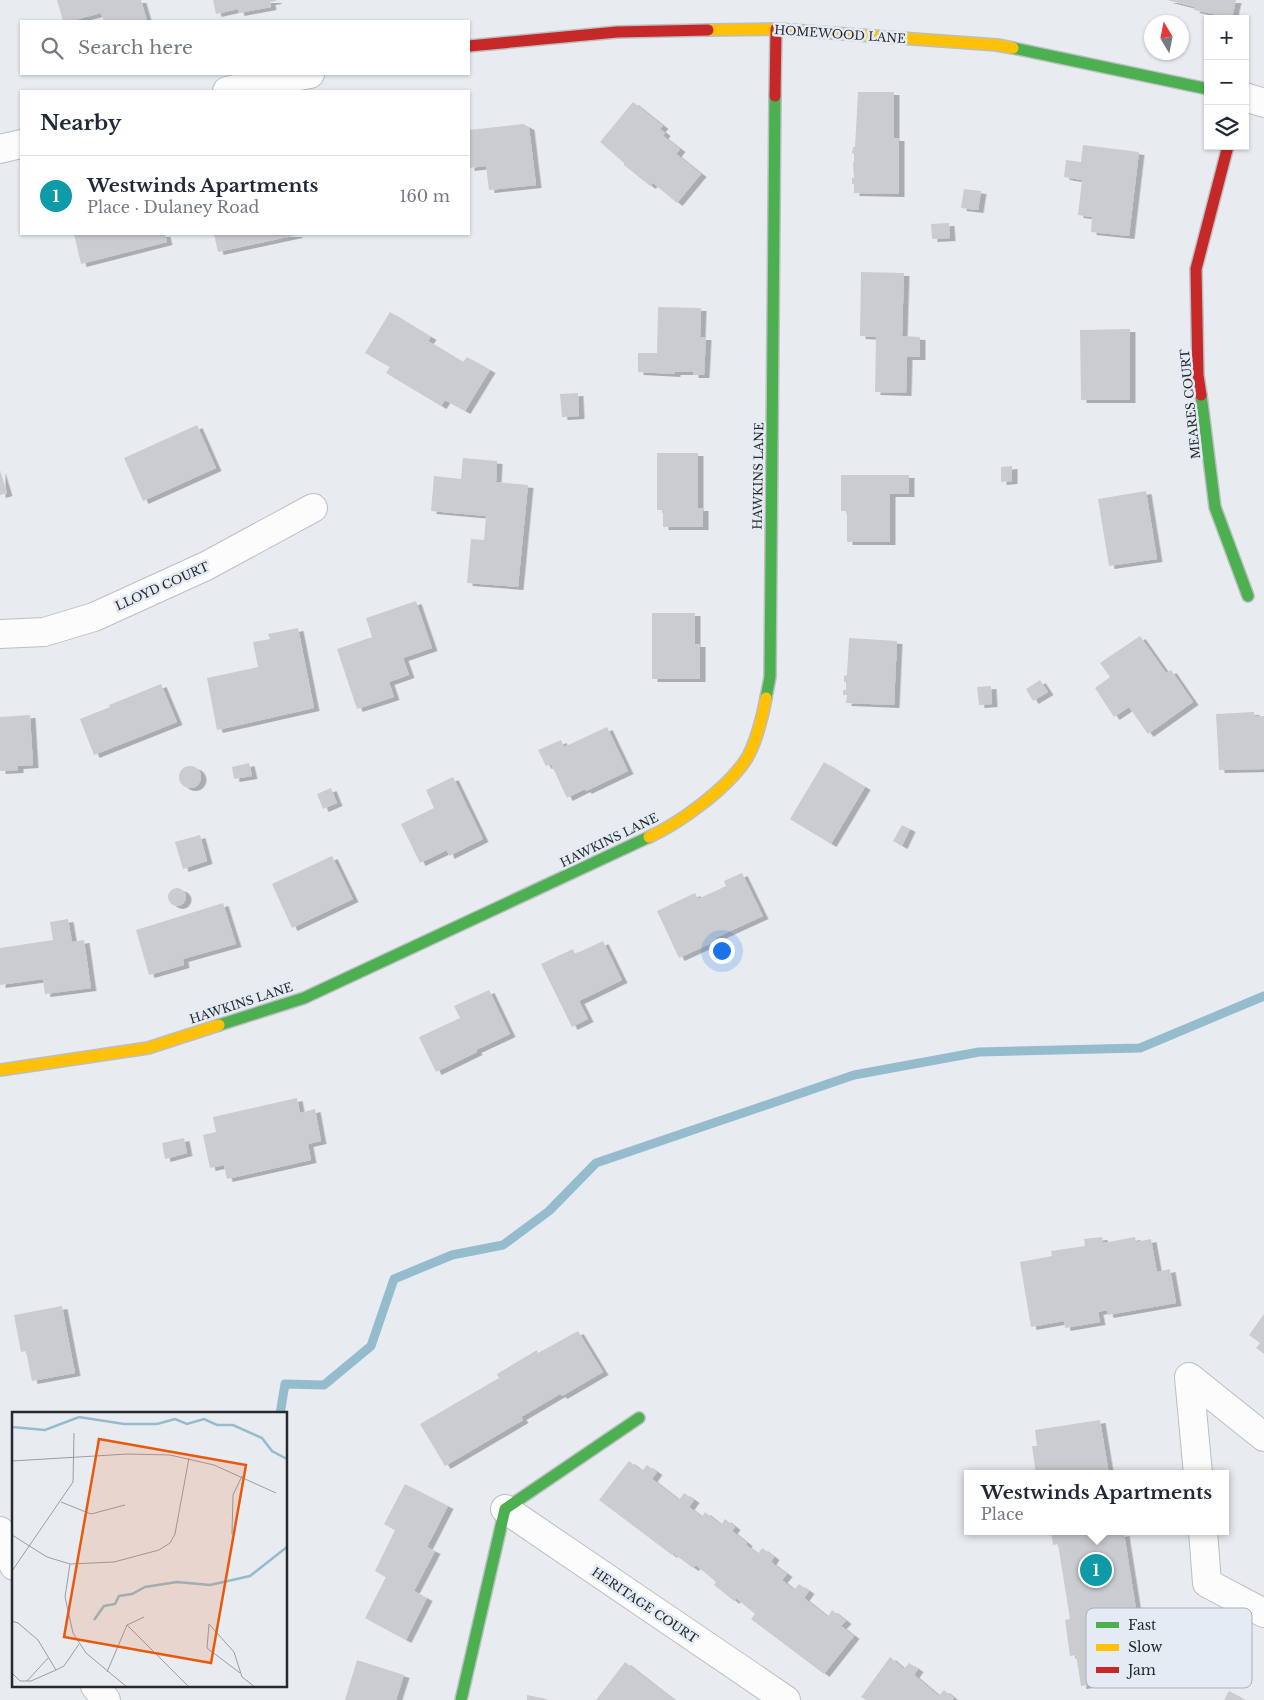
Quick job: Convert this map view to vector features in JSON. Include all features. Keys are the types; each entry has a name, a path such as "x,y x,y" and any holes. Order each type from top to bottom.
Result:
{"street":[{"name":"HOMEWOOD LANE","path":"470,46 617,32 776,29 997,45 1204,88"},
{"name":"HAWKINS LANE","path":"0,1070 148,1048 304,998 660,832 713,796 746,760 762,719 770,677 776,29"},
{"path":"231,90 305,75"},
{"path":"1249,98 1264,103"},
{"path":"0,150 20,144"},
{"name":"MEARES COURT","path":"1227,150 1196,269 1198,375 1215,507 1248,596"},
{"name":"LLOYD COURT","path":"0,634 44,632 94,616 206,566 313,508"},
{"path":"1198,1470 1189,1377 1264,1437"},
{"path":"461,1700 504,1509 639,1418"},
{"name":"HERITAGE COURT","path":"504,1509 786,1700"},
{"path":"0,1531 12,1561"},
{"path":"1202,1535 1207,1583 1264,1612"},
{"path":"97,1688 106,1700"}],"building":[{"path":"57,0 141,0 147,20 104,20 101,13 75,20 63,20"},
{"path":"213,0 276,1 270,2 271,7 239,13 238,9 216,14"},
{"path":"1167,0 1236,0 1233,15 1218,15 1194,10 1195,7"},
{"path":"858,92 894,92 894,138 899,138 899,194 854,193 852,178 854,178 854,154 852,153 853,147 855,147"},
{"path":"633,102 663,126 660,129 665,133 663,136 680,149 676,154 701,174 677,203 653,183 650,186 600,142"},
{"path":"523,124 529,127 536,185 489,190 486,166 470,168 470,130"},
{"path":"1083,145 1139,152 1129,236 1091,232 1092,217 1078,215 1082,180 1064,177 1066,160 1081,162"},
{"path":"964,189 981,191 978,210 961,208"},
{"path":"949,223 950,238 932,239 931,224"},
{"path":"74,235 165,235 167,242 81,264"},
{"path":"214,235 297,235 218,252"},
{"path":"861,272 904,273 902,336 920,337 920,357 907,357 906,393 875,392 876,337 860,336"},
{"path":"658,307 701,308 700,337 706,337 704,375 693,375 693,372 675,372 675,374 638,372 638,353 657,353"},
{"path":"390,312 431,337 428,341 463,362 467,357 490,370 465,411 445,400 441,406 386,373 390,367 365,353"},
{"path":"1130,329 1130,400 1081,400 1080,330"},
{"path":"578,393 579,416 562,417 560,394"},
{"path":"197,425 216,468 143,501 124,458"},
{"path":"657,453 698,453 698,508 703,508 703,527 663,527 663,510 657,510"},
{"path":"463,458 497,461 496,482 528,485 518,587 467,583 471,539 484,540 486,516 431,511 434,476 461,479"},
{"path":"1012,466 1012,481 1001,482 1001,467"},
{"path":"0,470 7,493 0,495"},
{"path":"841,475 909,475 909,494 890,494 890,542 847,542 847,511 841,511"},
{"path":"1146,491 1157,559 1109,566 1098,499"},
{"path":"416,601 432,648 403,658 409,675 389,682 394,697 357,709 337,649 372,637 366,618"},
{"path":"652,613 695,613 695,644 700,644 700,679 652,679"},
{"path":"298,628 314,708 217,730 207,678 258,667 253,642 270,639 268,634"},
{"path":"1140,636 1166,673 1171,670 1193,702 1148,734 1129,707 1114,717 1095,688 1110,677 1100,663"},
{"path":"849,638 897,641 894,705 846,703 847,695 843,695 843,690 846,690 844,676 847,675"},
{"path":"1040,680 1048,692 1033,701 1026,689"},
{"path":"161,684 177,722 94,755 80,719"},
{"path":"991,686 992,704 979,705 977,687"},
{"path":"1254,712 1255,717 1264,716 1264,769 1219,770 1216,714"},
{"path":"30,715 33,765 18,766 18,770 0,771 0,717"},
{"path":"607,727 628,771 567,798 551,764 546,766 538,750 561,740 564,747"},
{"path":"824,762 865,787 831,844 790,819"},
{"path":"249,763 252,776 234,779 232,767"},
{"path":"190,766 198,769 201,777 198,785 190,788 182,785 179,777 182,769"},
{"path":"453,777 483,839 449,856 447,850 420,863 401,824 434,808 426,790"},
{"path":"331,788 337,803 323,809 317,794"},
{"path":"902,825 910,829 902,846 893,841"},
{"path":"200,835 207,861 183,869 175,842"},
{"path":"332,856 353,899 292,928 272,884"},
{"path":"742,873 763,916 715,938 716,941 679,958 657,911 695,893 698,899 726,886 724,881"},
{"path":"177,888 183,891 186,897 183,903 177,906 171,903 168,897 171,891"},
{"path":"223,903 236,944 183,959 184,965 149,975 136,930"},
{"path":"68,919 72,942 84,940 91,988 45,994 43,979 0,985 0,948 53,940 50,922"},
{"path":"603,941 622,980 579,1001 588,1019 572,1027 541,964 573,949 575,954"},
{"path":"489,990 510,1034 436,1072 419,1037 460,1018 454,1006"},
{"path":"297,1098 300,1113 315,1109 321,1141 308,1144 311,1160 227,1179 224,1165 210,1168 203,1135 216,1132 213,1117"},
{"path":"184,1138 187,1153 165,1159 162,1143"},
{"path":"1102,1237 1103,1243 1135,1237 1136,1242 1151,1239 1157,1272 1170,1269 1176,1303 1108,1315 1107,1310 1098,1312 1100,1322 1065,1328 1064,1321 1031,1327 1020,1262 1052,1256 1051,1251 1085,1246 1084,1239"},
{"path":"62,1306 75,1373 32,1381 26,1351 21,1352 14,1315"},
{"path":"1264,1314 1264,1354 1256,1348 1260,1343 1249,1335"},
{"path":"578,1331 603,1372 521,1417 523,1420 445,1466 420,1424 499,1378 497,1374 537,1350 538,1353"},
{"path":"1100,1420 1108,1470 1035,1470 1032,1446 1037,1446 1035,1430"},
{"path":"629,1461 642,1471 647,1465 657,1472 652,1479 679,1500 684,1493 694,1500 689,1507 702,1517 705,1512 721,1525 725,1519 735,1527 732,1531 747,1543 746,1545 758,1554 762,1548 774,1557 771,1562 787,1574 782,1580 794,1590 799,1584 809,1591 804,1598 828,1617 832,1610 846,1621 841,1626 854,1636 824,1674 751,1619 755,1614 736,1598 734,1601 714,1585 716,1582 696,1565 693,1568 673,1553 672,1555 599,1500"},
{"path":"405,1484 448,1506 427,1547 435,1551 414,1591 427,1598 406,1640 365,1618 386,1577 375,1571 395,1530 384,1524"},
{"path":"1052,1535 1124,1535 1136,1608 1086,1608 1086,1685 1081,1686 1076,1655 1070,1656 1065,1620 1070,1619 1058,1544 1053,1545"},
{"path":"890,1657 904,1669 909,1663 918,1669 914,1675 939,1696 944,1690 954,1698 952,1700 866,1700 861,1697"},
{"path":"357,1660 404,1675 396,1700 345,1700"},
{"path":"625,1662 653,1684 674,1700 596,1700"},
{"path":"1229,1691 1246,1700 1224,1700"},
{"path":"527,1695 547,1699 547,1700 527,1700"}],"waterway":[{"path":"280,1412 285,1384 324,1385 371,1346 394,1279 452,1255 503,1245 549,1211 596,1163 854,1075 979,1052 1140,1048 1264,996"}],"traffic: fast":[{"path":"1013,48 1204,88"},
{"path":"766,698 770,677 775,96"},
{"path":"1201,395 1215,507 1248,596"},
{"path":"219,1025 304,998 649,837"},
{"path":"461,1700 505,1509 639,1418"}],"traffic: slow":[{"path":"708,30 776,29 997,45 1013,48"},
{"path":"649,837 688,814 714,794 737,772 752,748 761,722 766,698"},
{"path":"0,1070 148,1048 219,1025"}],"traffic: jam":[{"path":"775,96 776,29"},
{"path":"470,46 617,32 708,30"},
{"path":"1201,395 1198,375 1196,269 1227,150"}],"place":[{"name":"Westwinds Apartments","path":"1096,1570"}]}
